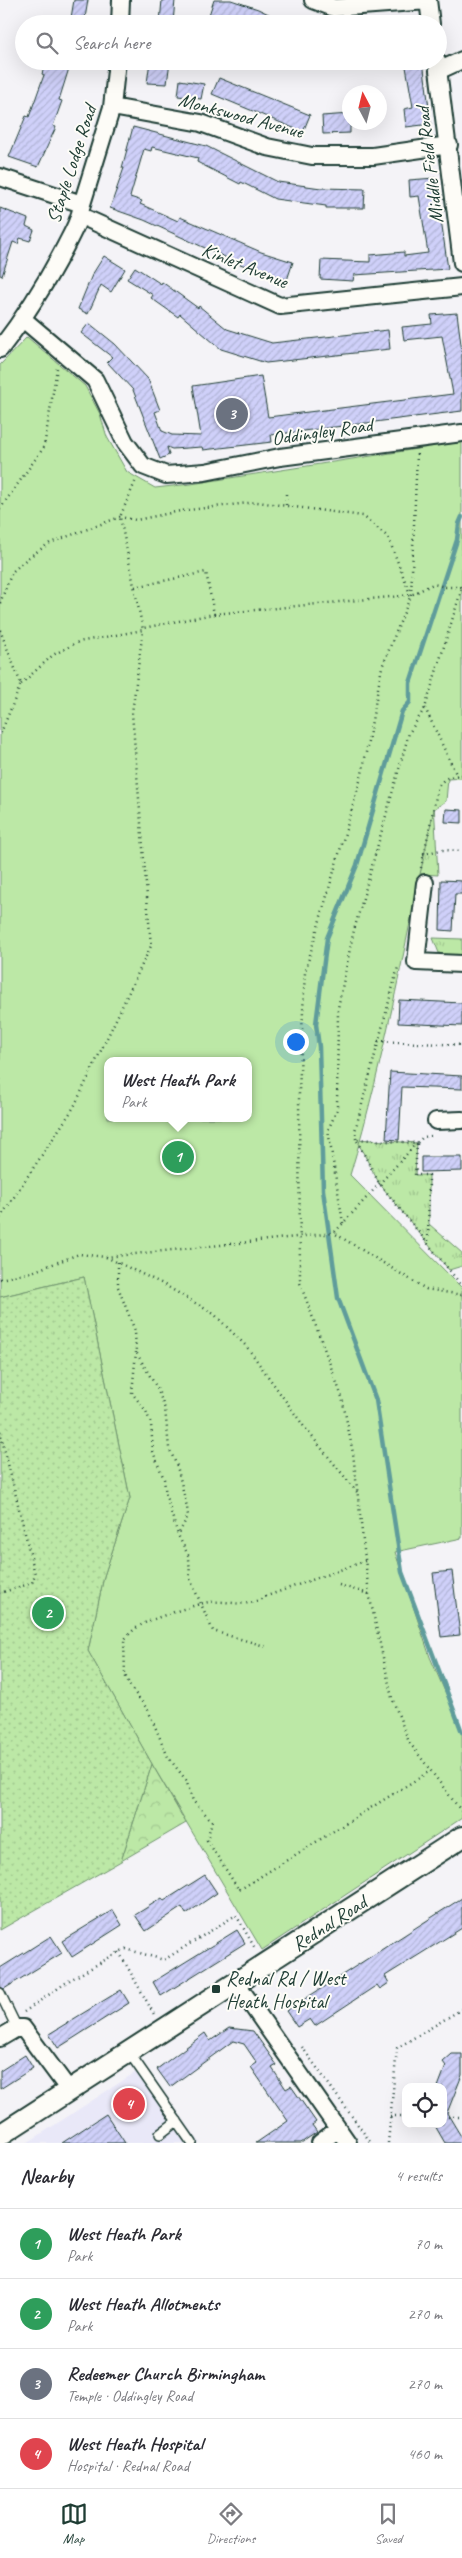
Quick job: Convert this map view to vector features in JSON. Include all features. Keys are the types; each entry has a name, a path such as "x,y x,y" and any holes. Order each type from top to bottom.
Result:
{"street":[{"path":"120,15 121,0"},
{"path":"313,0 334,8 428,0 430,15"},
{"path":"447,64 462,60"},
{"name":"Staple Lodge Road","path":"0,349 23,319 52,271 82,210 112,107 116,70"},
{"name":"Middle Field Road","path":"439,70 461,255"},
{"name":"Monkswood Avenue","path":"112,107 201,123 267,147 312,156 374,156 449,145"},
{"name":"Kinlet Avenue","path":"0,177 82,210 280,306 462,287"},
{"path":"23,319 95,380 125,442 142,466"},
{"name":"Oddingley Road","path":"142,466 166,476 196,473 280,457 462,433"},
{"path":"425,883 416,962 462,964"},
{"path":"436,1121 462,1120"},
{"name":"Rednal Road","path":"0,2135 462,1837"},
{"path":"236,1984 348,2143"},
{"path":"0,2038 17,2028 24,2028 69,2090"},
{"path":"320,2143 338,2129"}],"lane":[{"path":"0,1993 17,2028"},
{"path":"128,2051 192,2143"},
{"path":"160,2134 177,2121"}],"path":[{"path":"0,509 44,446 60,350"},
{"path":"418,438 410,595 382,667 362,774 305,972 299,1091 300,1283 342,1397 357,1492 368,1594 392,1698 409,1742 462,1812"},
{"path":"0,1218 74,1107 151,946 132,713 143,629 120,517 142,466"},
{"path":"286,491 286,505"},
{"path":"0,603 12,572 29,557 50,543 120,517 136,520 180,511 256,502 363,516 388,537 410,595"},
{"path":"135,587 206,572 214,614"},
{"path":"0,734 21,684 52,655 78,642 214,614 410,595 433,584 446,587 462,587 425,708 409,733 352,934 338,1008 337,1110 328,1130 343,1223"},
{"path":"0,630 21,684"},
{"path":"425,708 457,776"},
{"path":"425,883 420,874 438,787 442,780 462,775"},
{"path":"423,854 441,850 462,851"},
{"path":"398,967 355,1131 356,1139 379,1183 462,1286"},
{"path":"378,1041 462,1045"},
{"path":"0,1279 32,1272 79,1254 106,1257 334,1232 423,1136 432,1136 436,1121"},
{"path":"356,1139 417,1143"},
{"path":"417,1143 415,1175 429,1175 428,1244"},
{"path":"334,1232 426,1290 462,1296"},
{"path":"106,1257 163,1284 214,1314 247,1347 305,1428 357,1492"},
{"path":"118,1262 118,1287 135,1332 136,1352 132,1393 146,1411 151,1424 154,1452 164,1479 166,1496 178,1535 189,1556 190,1579 213,1630 268,1647"},
{"path":"136,1352 157,1388 165,1409 169,1448 177,1466 188,1516 178,1535"},
{"path":"0,1432 34,1574 32,1583 0,1593"},
{"path":"365,1561 267,1596 254,1603 240,1605 214,1601 201,1602 142,1623 124,1640 124,1663 128,1682 148,1710 168,1757 186,1780 193,1801 212,1821 207,1840 239,1890 430,1770"},
{"path":"339,1585 368,1594"},
{"path":"17,2028 19,2016 70,1980 119,1952 126,1949 164,1960 236,1915 265,1965"},
{"path":"119,1952 162,2029"},
{"path":"388,2143 397,2048 462,2008"},
{"path":"297,2040 371,2143"},
{"path":"390,2116 402,2116"},
{"path":"447,2117 462,2117"}],"shaded area":[{"path":"145,2066 200,2143 27,2143"}],"green space":[{"path":"27,337 85,386 100,414 107,437 127,472 155,488 462,442 462,778 448,779 446,801 434,809 375,1084 350,1175 462,1288 462,1538 395,1552 430,1657 462,1731 462,1818 262,1950 152,1764 88,1651 104,1576 130,1498 84,1277 0,1297 0,365"},
{"path":"434,803 438,875 420,874"},
{"path":"433,938 462,939 462,957 449,957 439,953"},
{"path":"356,1139 417,1143 415,1175 429,1175 429,1224 462,1253 462,1266 449,1270 379,1183"},
{"path":"84,1277 130,1498 104,1576 88,1651 152,1764 121,1861 0,1930 0,1297"},
{"path":"152,1764 186,1823 121,1861"}],"building":[{"path":"74,0 88,0 86,15 72,15"},
{"path":"162,0 175,0 174,15 161,15"},
{"path":"214,0 231,0 271,15 209,15"},
{"path":"43,70 68,70 59,100 62,101 53,126 56,127 38,167 9,157 26,116 29,117 44,75 42,74"},
{"path":"149,70 169,70 167,84 147,83"},
{"path":"407,70 424,70 431,124 406,127 404,109 413,107"},
{"path":"219,78 310,115 303,132 212,94"},
{"path":"180,80 204,84 201,99 178,96"},
{"path":"342,115 342,130 350,130 350,133 323,134 322,116"},
{"path":"133,127 206,146 278,182 321,188 365,189 364,208 326,208 326,206 275,199 197,162 198,158 152,147 151,151 144,149 130,197 142,201 140,204 178,221 180,217 261,252 293,262 287,280 240,264 144,220 110,208 124,168 122,168"},
{"path":"435,178 448,269 354,275 353,281 320,279 321,260 370,262 370,255 404,252 404,256 428,253 419,196 410,197 409,180"},
{"path":"0,208 28,219 26,226 34,230 30,241 20,238 18,244 13,242 2,276 0,275"},
{"path":"104,256 125,269 111,292 101,285 88,314 78,309 92,275"},
{"path":"135,267 161,284 162,282 198,308 199,306 227,329 272,343 388,330 390,349 266,363 221,349 180,314 178,317 151,298 153,295 127,279"},
{"path":"457,313 462,352 462,411 271,435 272,442 203,450 202,447 172,449 167,447 169,455 160,459 133,390 107,362 112,357 81,333 89,323 115,344 148,379 160,410 155,412 162,431 172,435 201,436 193,386 261,376 268,417 453,394 442,336 404,340 402,327 432,324 431,315"},
{"path":"446,809 462,810 462,823 445,822"},
{"path":"441,880 462,881 462,894 455,894 453,931 440,930"},
{"path":"399,1000 462,1003 462,1026 398,1023"},
{"path":"390,1072 462,1076 462,1089 402,1087 399,1140 386,1139"},
{"path":"421,1157 462,1157 462,1171 421,1172"},
{"path":"452,1571 460,1635 441,1637 433,1573"},
{"path":"205,1875 217,1893 186,1914 182,1907 146,1931 135,1915 162,1898 164,1901"},
{"path":"462,1898 462,1928 385,1976 389,1983 380,1989 377,1985 315,2026 310,2019 297,2027 286,2011"},
{"path":"113,1910 122,1925 72,1957 62,1941"},
{"path":"237,1930 245,1943 161,1996 153,1982"},
{"path":"51,1936 62,1953 4,1989 0,1987 0,1968"},
{"path":"121,1990 129,2003 58,2048 49,2034"},
{"path":"229,2028 253,2031 277,2065 272,2068 286,2089 291,2086 316,2122 312,2125 317,2132 301,2143 256,2143 288,2121 251,2067 257,2063 244,2044 233,2041 170,2087 157,2069 205,2033 210,2041"},
{"path":"452,2054 462,2054 462,2075 447,2113 447,2083 440,2083 446,2066 443,2062"},
{"path":"25,2055 33,2068 0,2089 0,2071"},
{"path":"447,2113 462,2138 462,2143 445,2143 436,2128 447,2128"},
{"path":"106,2114 125,2143 62,2143"}],"waterway":[{"path":"462,517 457,540 410,683 410,702 402,711 357,865 327,938 316,1024 319,1047 323,1190 338,1298 376,1400 402,1572 462,1732"}],"place":[{"name":"Redeemer Church Birmingham","path":"232,414"},
{"name":"West Heath Park","path":"178,1157"},
{"name":"West Heath Allotments","path":"48,1613"},
{"name":"Rednal Rd / West Heath Hospital","path":"216,1989"},
{"name":"West Heath Hospital","path":"129,2104"}]}
